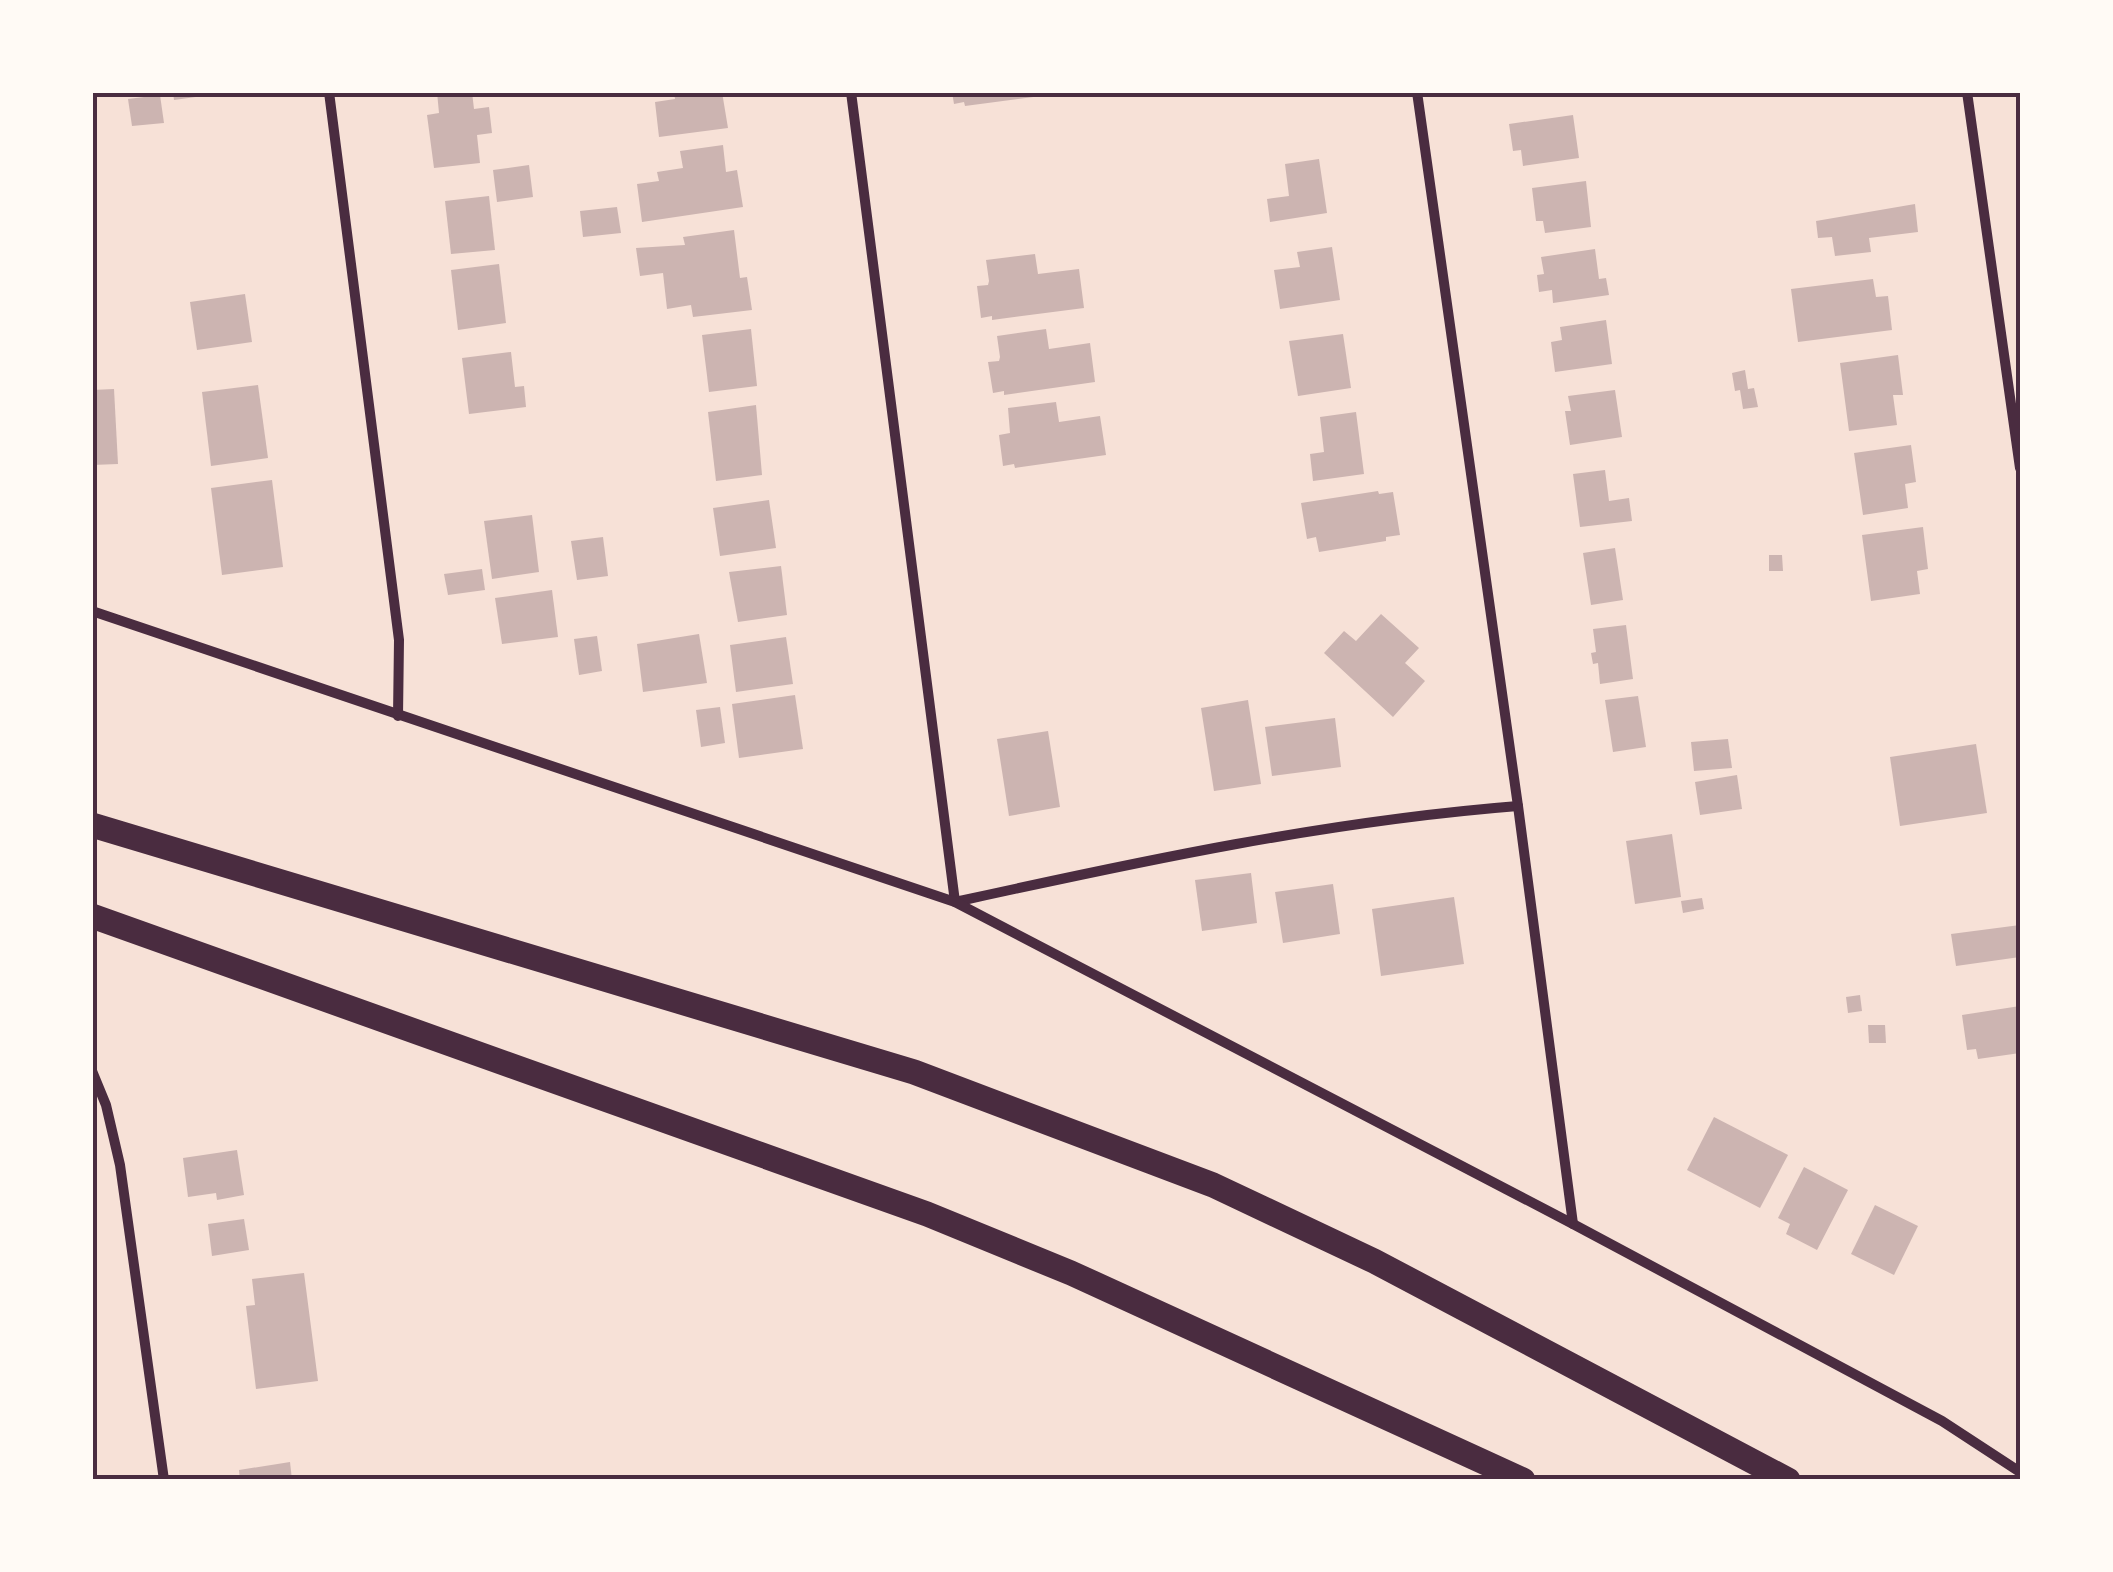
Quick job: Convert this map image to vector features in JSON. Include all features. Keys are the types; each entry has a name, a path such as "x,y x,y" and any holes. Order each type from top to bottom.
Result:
{"main road":[{"path":"92,826 914,1072 1212,1185 1374,1261 1788,1480"},
{"path":"92,916 927,1214 1071,1273 1523,1480"}],"street":[{"path":"329,92 399,640 398,716"},
{"path":"851,92 956,902"},
{"path":"1417,92 1573,1224"},
{"path":"1967,92 2020,468"},
{"path":"92,612 956,902 1942,1421 2020,1472"},
{"path":"956,902 1184,852 1465,810 1518,806"},
{"path":"92,1071 106,1105 120,1164 164,1480"}],"building":[{"path":"173,92 210,92 210,95 174,100"},
{"path":"437,92 472,92 474,109 489,107 492,133 477,135 480,163 434,168 427,115 439,113"},
{"path":"674,92 722,92 728,128 659,137 655,102 675,99"},
{"path":"952,92 1049,95 965,106 964,102 954,104"},
{"path":"160,95 164,123 132,126 128,99"},
{"path":"1573,115 1579,158 1523,166 1521,150 1513,151 1509,124"},
{"path":"723,145 726,172 737,170 743,207 642,222 637,184 659,181 657,172 683,168 680,151"},
{"path":"1319,159 1327,213 1270,222 1267,199 1289,196 1285,164"},
{"path":"529,165 533,197 497,202 493,170"},
{"path":"1586,181 1591,227 1545,233 1543,221 1536,221 1532,188"},
{"path":"489,196 495,250 451,254 445,201"},
{"path":"1915,204 1918,232 1869,238 1871,252 1835,256 1832,237 1818,238 1816,221"},
{"path":"617,207 621,233 583,237 580,211"},
{"path":"734,230 740,278 747,277 752,310 693,317 691,305 667,309 663,273 640,276 636,248 685,245 683,237"},
{"path":"1332,247 1340,300 1280,309 1274,270 1300,267 1297,252"},
{"path":"1595,249 1599,279 1606,278 1609,295 1553,303 1552,290 1539,292 1537,275 1544,274 1541,257"},
{"path":"1035,254 1038,274 1079,269 1084,308 992,320 992,316 981,318 977,286 988,285 986,260"},
{"path":"499,264 506,323 458,330 451,270"},
{"path":"1873,279 1876,297 1888,296 1892,330 1798,342 1791,289"},
{"path":"245,294 252,342 197,350 190,302"},
{"path":"1606,320 1612,364 1555,372 1551,342 1562,340 1560,327"},
{"path":"751,329 757,386 709,392 702,335"},
{"path":"1046,329 1049,349 1090,343 1095,382 1004,395 1004,391 993,393 988,362 999,361 997,336"},
{"path":"1343,334 1351,388 1298,396 1289,341"},
{"path":"511,352 515,387 524,386 526,407 469,414 462,358"},
{"path":"1898,355 1903,395 1893,395 1897,425 1849,431 1840,363"},
{"path":"1745,370 1748,389 1754,388 1758,407 1743,409 1740,390 1735,391 1732,373"},
{"path":"258,385 268,458 211,466 202,392"},
{"path":"114,389 118,464 92,465 92,390"},
{"path":"1615,390 1622,437 1570,445 1565,411 1571,411 1568,396"},
{"path":"1056,402 1059,422 1100,416 1106,455 1015,468 1014,464 1003,466 999,435 1010,433 1008,408"},
{"path":"756,405 762,475 716,481 708,412"},
{"path":"1356,412 1364,474 1313,481 1310,454 1324,452 1320,417"},
{"path":"1911,445 1916,482 1905,484 1908,508 1863,515 1854,453"},
{"path":"1605,470 1609,501 1629,498 1632,521 1580,527 1573,474"},
{"path":"272,480 283,567 222,575 211,488"},
{"path":"1393,492 1400,535 1319,552 1316,537 1307,539 1301,503"},
{"path":"769,500 776,548 720,556 713,508"},
{"path":"532,515 539,572 492,579 484,521"},
{"path":"1923,527 1928,569 1917,571 1920,594 1871,601 1862,535"},
{"path":"603,537 608,576 577,580 571,541"},
{"path":"1615,548 1623,600 1591,605 1583,553"},
{"path":"1769,555 1782,555 1783,571 1769,571"},
{"path":"781,566 787,615 738,622 729,572"},
{"path":"482,569 485,590 448,595 444,574"},
{"path":"552,590 558,637 502,644 495,598"},
{"path":"1381,614 1419,648 1405,663 1425,681 1393,717 1324,653 1344,631 1356,641"},
{"path":"1626,625 1633,679 1600,684 1598,663 1593,664 1591,653 1596,652 1593,629"},
{"path":"699,634 707,683 643,692 637,644"},
{"path":"597,636 602,671 579,675 574,639"},
{"path":"786,637 793,684 736,692 730,645"},
{"path":"795,695 803,749 739,758 732,704"},
{"path":"1638,696 1646,747 1613,752 1605,700"},
{"path":"1248,700 1261,784 1214,791 1201,708"},
{"path":"720,707 725,743 701,747 696,710"},
{"path":"1335,718 1341,767 1272,776 1265,727"},
{"path":"1048,731 1060,807 1009,816 997,739"},
{"path":"1728,739 1732,768 1694,771 1691,742"},
{"path":"1976,744 1987,813 1900,826 1890,757"},
{"path":"1737,775 1742,809 1700,815 1695,782"},
{"path":"1672,834 1681,897 1635,904 1626,841"},
{"path":"1251,873 1257,923 1202,931 1195,880"},
{"path":"1333,884 1340,934 1283,943 1275,892"},
{"path":"1454,897 1464,964 1381,976 1372,909"},
{"path":"1702,898 1704,909 1683,913 1681,901"},
{"path":"2020,925 2020,957 1956,966 1951,934"},
{"path":"1860,995 1862,1011 1848,1013 1846,997"},
{"path":"2020,1006 2020,1053 1978,1059 1976,1049 1967,1050 1962,1015"},
{"path":"1868,1025 1885,1025 1886,1043 1869,1043"},
{"path":"1714,1117 1788,1155 1760,1208 1687,1170"},
{"path":"237,1150 244,1195 217,1200 216,1193 188,1197 183,1158"},
{"path":"1804,1167 1848,1190 1817,1250 1786,1234 1790,1224 1778,1218"},
{"path":"1875,1205 1918,1226 1894,1275 1851,1254"},
{"path":"244,1219 249,1250 212,1256 208,1224"},
{"path":"304,1273 318,1381 256,1389 246,1306 255,1305 252,1279"},
{"path":"290,1462 292,1480 240,1480 239,1470"}]}
